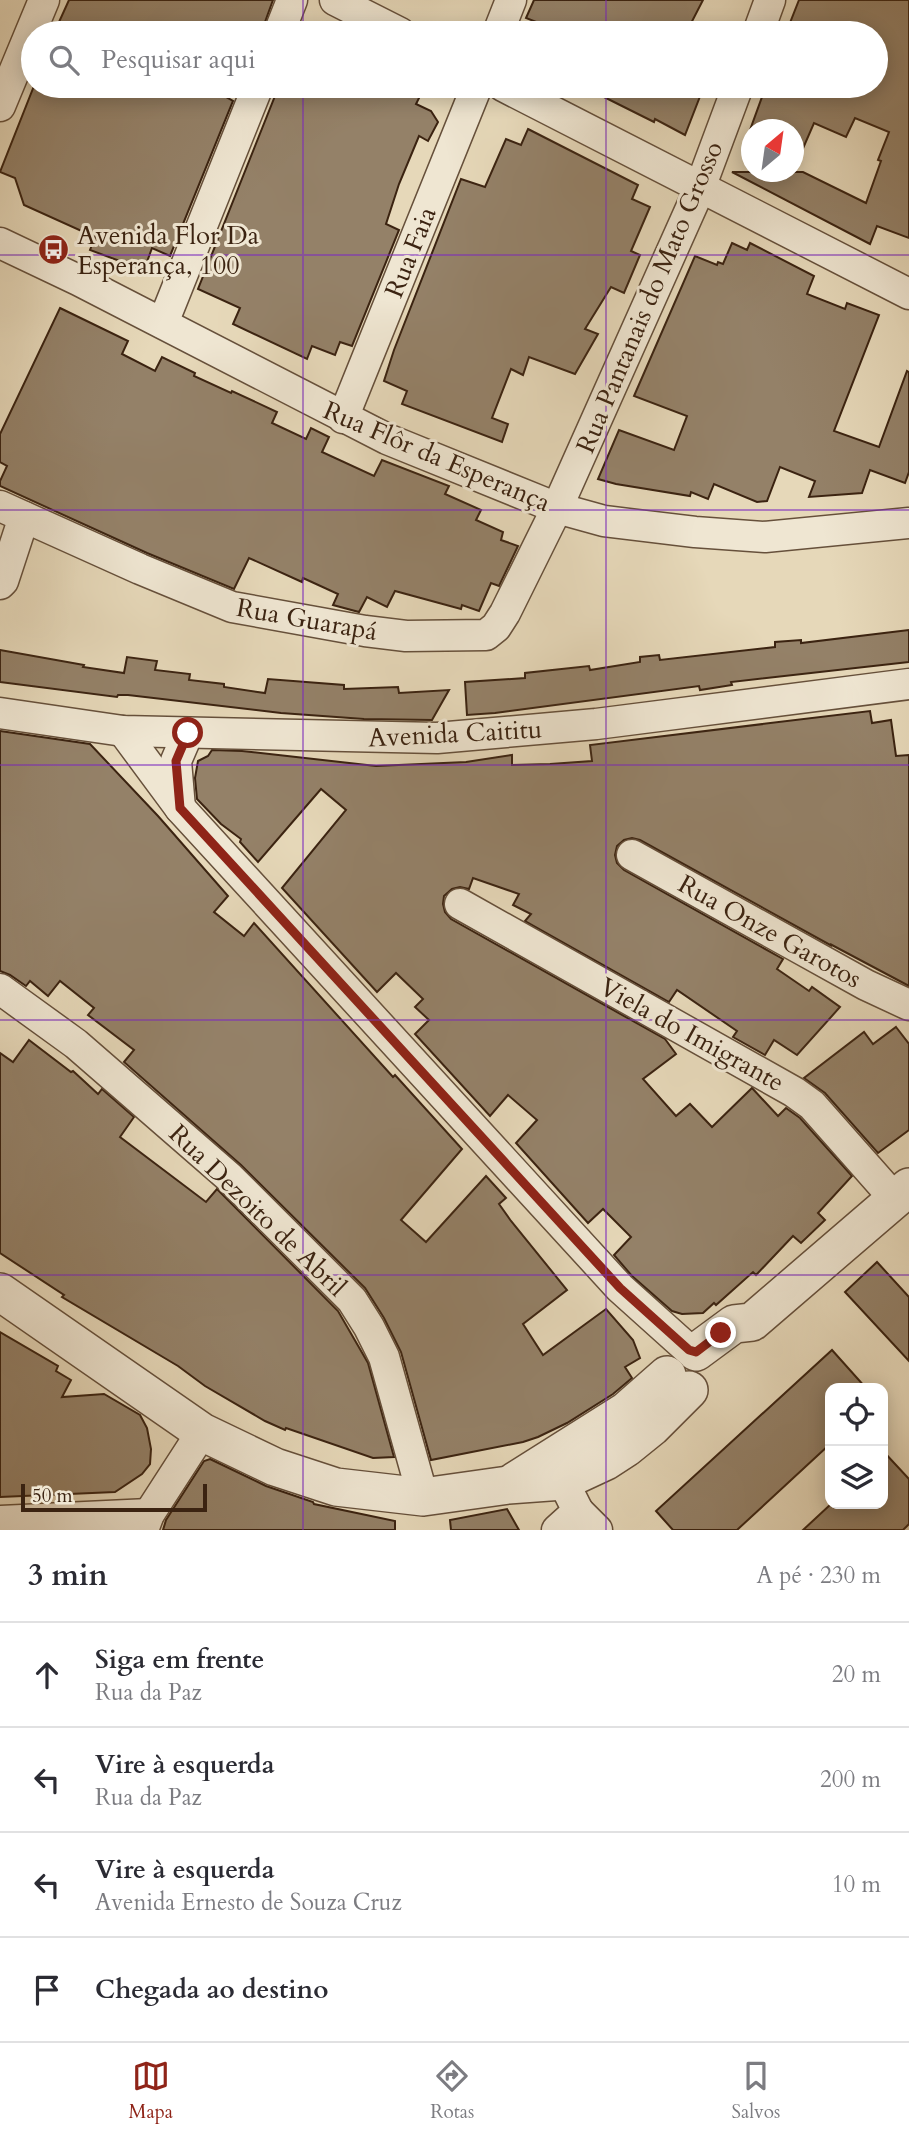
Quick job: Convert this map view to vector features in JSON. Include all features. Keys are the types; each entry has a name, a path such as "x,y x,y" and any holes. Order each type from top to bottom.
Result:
{"street":[{"path":"35,21 44,0"},
{"path":"284,21 292,0"},
{"path":"335,0 376,21"},
{"path":"503,21 511,0"},
{"path":"762,21 770,0"},
{"path":"0,106 21,55"},
{"path":"163,323 253,98"},
{"name":"Rua Faia","path":"343,418 472,98"},
{"path":"526,98 909,293"},
{"name":"Rua Pantanais do Mato Grosso","path":"557,508 700,188 734,98"},
{"name":"Rua Flôr da Esperança","path":"0,243 163,323 387,439 557,508 604,521 765,537 909,523"},
{"name":"Rua Guarapá","path":"12,512 232,607 365,631 447,637 486,635 496,627 557,508"},
{"path":"0,584 3,580 12,512"},
{"name":"Avenida Caititu","path":"0,713 123,731 437,738 596,724 909,684"},
{"path":"123,731 180,808 620,1288 686,1367"},
{"path":"180,808 176,761 188,733"},
{"name":"Rua Onze Garotos","path":"632,855 866,985 909,1005"},
{"name":"Viela do Imigrante","path":"460,904 794,1092 812,1105 902,1193"},
{"name":"Rua Dezoito de Abril","path":"0,989 76,1044 229,1177 352,1300 384,1357 423,1497"},
{"path":"0,1292 202,1432 275,1467 335,1487 423,1497 508,1485 570,1501 606,1461 652,1427 686,1367 734,1324 752,1322 902,1193"},
{"path":"0,1521 146,1522 202,1432"}],"building":[{"path":"69,0 273,0 265,21 59,21"},
{"path":"534,0 703,0 692,21 534,21 526,18"},
{"path":"799,0 909,0 909,238 877,226 870,244 751,182 804,182 804,172 866,203 889,132 855,118 846,137 814,123 804,146 804,119 754,119 762,98 888,98 888,21 791,21"},
{"path":"29,98 228,98 233,101 170,256 152,248 144,270 90,250 95,237 24,205 15,178 0,172"},
{"path":"274,98 419,98 416,104 431,111 438,122 428,141 419,136 399,184 386,224 399,230 352,346 340,342 335,355 312,346 307,359 233,324 240,308 198,289"},
{"path":"606,98 699,98 685,135 655,119 654,122"},
{"path":"528,129 638,185 632,199 650,207 631,251 640,255 624,293 611,287 585,329 598,334 575,374 529,357 523,375 511,369 492,418 508,424 502,442 402,404 407,391 384,381 461,179 485,187 506,139 521,145"},
{"path":"732,243 747,250 750,243 814,276 807,294 845,309 847,303 879,315 834,431 879,447 907,371 909,372 909,472 905,483 870,470 862,493 809,497 815,481 780,467 767,501 757,502 714,484 708,499 691,492 690,496 598,479 619,430 674,450 687,416 634,396 695,256 717,265 718,262 723,264"},
{"path":"60,308 128,341 122,354 155,371 162,357 195,373 194,376 277,412 272,423 306,439 311,428 329,437 322,452 374,476 382,460 449,486 445,494 481,510 476,520 503,532 501,540 518,546 499,586 491,583 479,611 462,605 461,609 395,591 387,607 367,597 359,612 333,605 338,594 303,578 302,582 249,558 234,589 147,553 0,486 7,466 0,462 0,434"},
{"path":"909,630 909,662 731,682 732,685 700,690 699,686 467,715 465,682 525,678 525,673 589,666 590,670 640,662 640,657 659,655 660,660 775,647 775,642 801,640 801,643"},
{"path":"0,650 124,673 127,657 157,661 155,670 190,674 189,680 265,693 268,679 344,685 344,689 398,687 399,693 449,690 432,720 364,719 281,713 0,682"},
{"path":"870,711 872,723 891,720 896,756 909,755 909,986 640,840 624,840 617,846 615,855 617,863 624,870 783,959 777,969 809,991 812,987 840,1007 797,1055 774,1040 765,1055 733,1037 737,1031 677,990 669,1002 525,921 531,914 513,905 519,894 473,878 469,889 452,889 444,896 445,912 451,919 665,1039 676,1054 643,1079 676,1116 690,1104 712,1127 752,1088 778,1116 786,1108 800,1118 852,1176 818,1213 825,1220 801,1243 793,1236 756,1275 753,1272 703,1313 682,1314 672,1311 632,1276 614,1255 631,1237 603,1209 588,1223 516,1143 537,1120 508,1095 490,1116 415,1034 429,1020 415,1007 423,999 396,973 377,992 282,888 346,810 321,789 258,862 240,842 241,839 221,824 197,799 195,778 198,761 208,756 212,750 376,766 466,762 512,755 512,765 550,764 592,761 590,745"},
{"path":"0,731 90,744 228,896 214,912 244,936 254,923 462,1149 401,1220 426,1242 486,1176 506,1198 499,1204 511,1221 567,1290 523,1324 543,1355 606,1309 633,1340 640,1358 625,1367 632,1378 613,1394 567,1423 538,1437 431,1460 401,1352 365,1288 241,1165 124,1062 134,1050 88,1015 94,1008 60,981 48,996 30,981 26,986 0,971"},
{"path":"896,1027 909,1044 909,1130 878,1153 825,1093 804,1078 864,1032 873,1044"},
{"path":"29,1040 73,1071 98,1094 102,1089 134,1117 120,1137 206,1202 217,1189 338,1311 368,1363 394,1457 373,1458 265,1421 62,1297 64,1295 0,1253 0,1053 13,1062"},
{"path":"877,1262 909,1297 909,1361 845,1292"},
{"path":"0,1332 58,1366 56,1371 71,1380 62,1397 104,1394 140,1415 147,1428 151,1449 150,1464 142,1474 115,1492 0,1497"},
{"path":"832,1350 862,1383 825,1383 825,1449 737,1530 673,1530 656,1511"},
{"path":"888,1456 909,1479 909,1524 903,1530 803,1530 826,1509 888,1509"},
{"path":"210,1459 266,1486 314,1504 395,1521 395,1530 163,1530 166,1520 204,1461"},
{"path":"507,1509 519,1530 451,1530 450,1520"}],"place":[{"name":"Avenida Flor Da Esperança, 100","path":"54,250"}],"route":[{"path":"188,733 176,761 180,808 620,1288 689,1350 696,1352 721,1333"}]}
